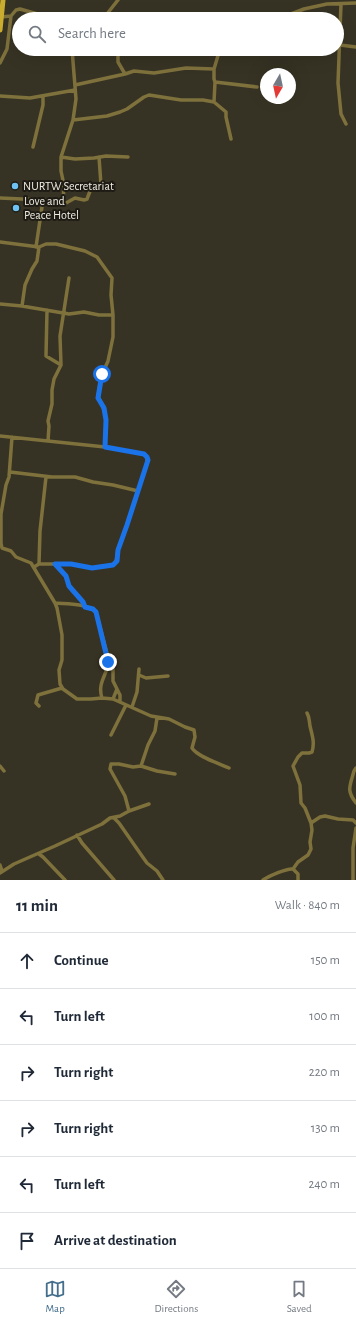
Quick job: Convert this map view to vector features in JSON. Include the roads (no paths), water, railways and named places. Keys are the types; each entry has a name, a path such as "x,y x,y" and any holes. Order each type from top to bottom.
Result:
{"main road":[{"path":"0,30 3,0"}],"street":[{"path":"109,12 118,0"},
{"path":"296,12 327,4 356,3"},
{"path":"341,4 341,12"},
{"path":"14,12 20,9 30,12"},
{"path":"0,63 7,49 11,16 1,17"},
{"path":"344,46 356,47"},
{"path":"63,202 64,185 61,171 61,157 73,120 76,104 73,56"},
{"path":"118,56 118,62 125,74"},
{"path":"214,102 216,82 214,79 214,69 218,56"},
{"path":"340,56 340,114 346,124"},
{"path":"75,85 125,74 134,70 154,73 186,68 214,69"},
{"path":"216,82 257,87"},
{"path":"0,96 30,98 76,90"},
{"path":"73,120 106,116 120,112 149,95 181,100 203,100 214,102 226,112 231,139"},
{"path":"33,147 43,105 42,96"},
{"path":"61,157 75,159 106,156 128,157"},
{"path":"0,198 63,202 69,202 76,198 86,200 92,186 101,186 99,157"},
{"path":"22,306 25,285 37,261 43,200"},
{"path":"0,242 38,247 46,244 56,244 85,251 97,257 112,278 111,295 113,337 109,357 101,377 98,396 104,410 106,420 105,447"},
{"path":"48,441 48,422 52,404 52,390 54,379 61,366 59,349 62,313 69,278"},
{"path":"0,304 62,313 73,314 84,312 99,315 113,315"},
{"path":"46,310 46,356 61,366"},
{"path":"0,436 105,447 144,454 147,457 147,464 118,550 118,559 116,563 113,565 92,568 71,564 39,564 34,567"},
{"path":"12,438 9,466 10,472 1,514 1,543 2,548 11,551 16,557 30,562 55,603 62,635 62,660 59,670 60,684 62,688 77,699 113,699 157,718 169,719 194,730 193,750 200,756 229,768"},
{"path":"10,472 46,477 75,477 138,491"},
{"path":"39,564 40,531 46,477"},
{"path":"55,564 66,576 69,586 83,602 85,607"},
{"path":"55,603 85,607 93,609 96,612 108,662 110,668 113,670 114,681 120,695 120,701"},
{"path":"102,698 101,681 107,671 108,662"},
{"path":"132,707 136,699 140,669"},
{"path":"139,675 146,678 168,676"},
{"path":"38,706 36,703 36,698 38,695 62,688"},
{"path":"113,699 117,689"},
{"path":"111,734 126,705"},
{"path":"293,869 298,862 308,855 311,850 311,823 305,808 301,803 300,785 293,766 302,753 312,752 314,747 310,717 307,713"},
{"path":"141,766 148,745 155,731 157,718"},
{"path":"129,811 125,796 110,766 111,764 133,767 141,766 157,771 175,774"},
{"path":"0,766 4,771"},
{"path":"356,768 349,790 350,796 356,803"},
{"path":"0,865 1,872 14,864 39,854 102,824 107,820 149,804"},
{"path":"311,823 320,817 325,816 353,820 356,823"},
{"path":"114,818 147,863 157,870 163,880"},
{"path":"353,880 356,828"},
{"path":"78,835 82,843 114,880"},
{"path":"39,854 48,861 65,880"},
{"path":"263,880 289,868 293,869 298,874 298,880"}],"place":[{"name":"NURTW Secretariat","path":"15,186"},
{"name":"Love and Peace Hotel","path":"16,208"}]}
